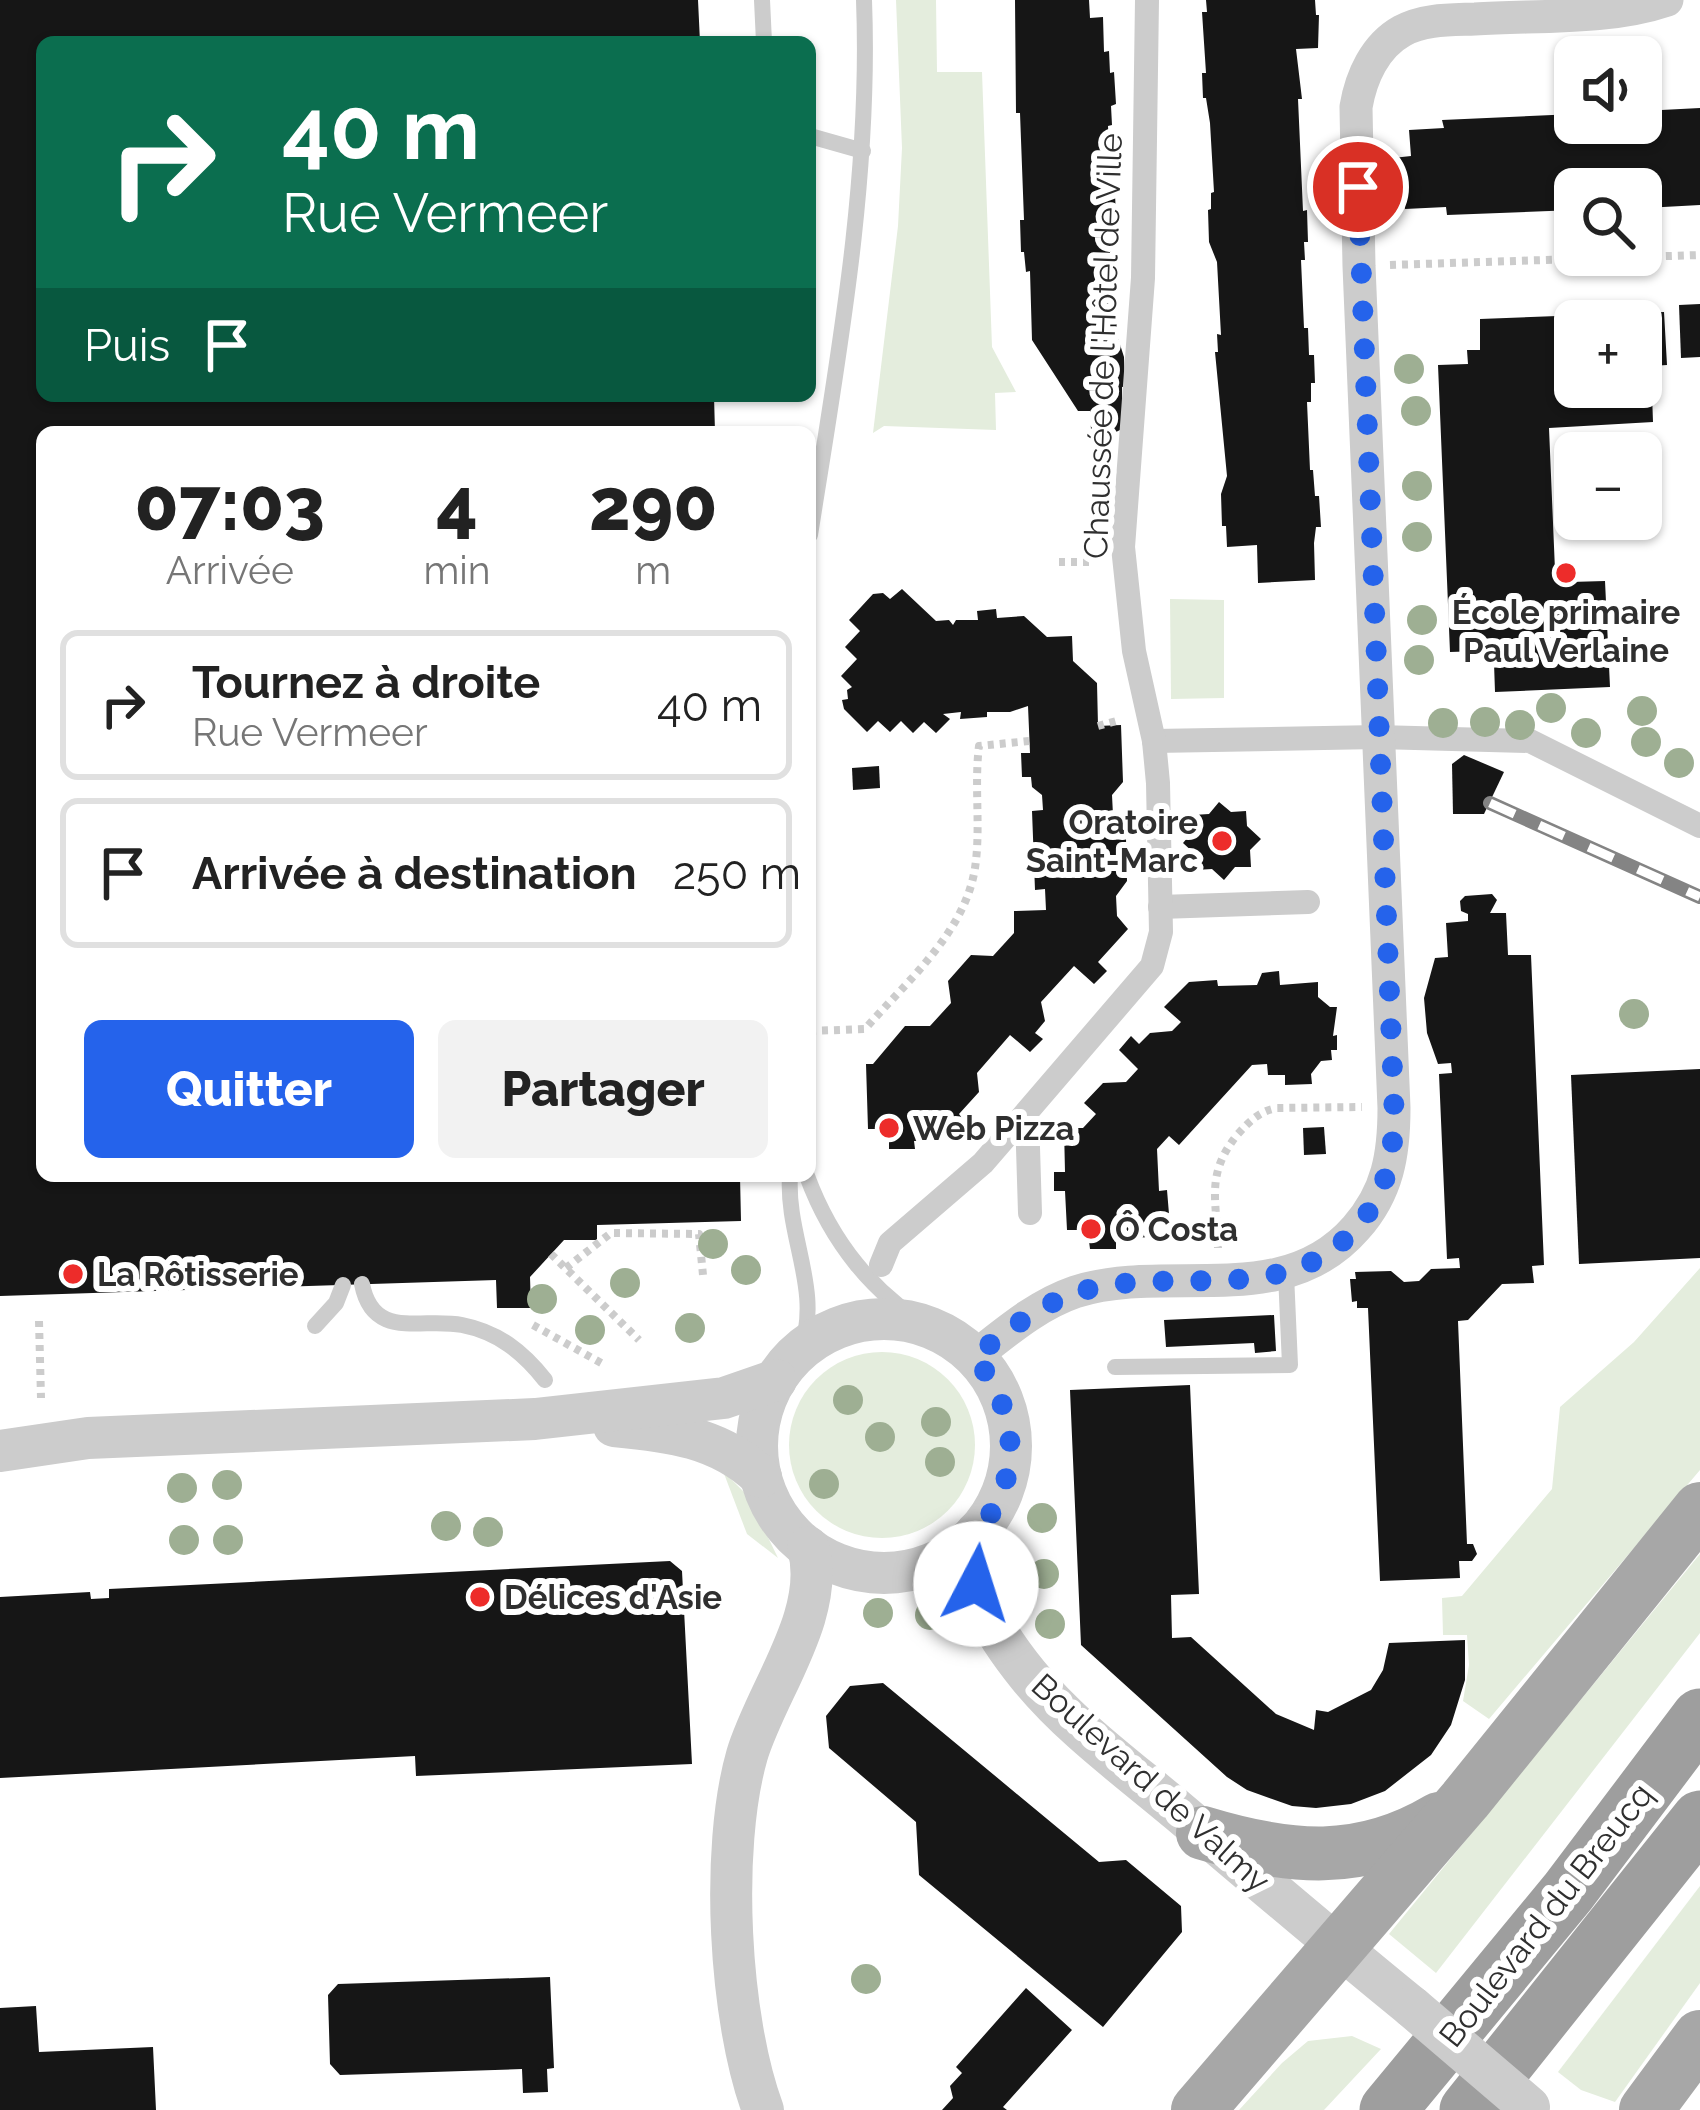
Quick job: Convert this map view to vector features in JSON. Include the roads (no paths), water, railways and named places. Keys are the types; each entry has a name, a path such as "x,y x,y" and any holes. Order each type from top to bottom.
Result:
{"highway":[{"name":"Boulevard du Breucq","path":"1388,2110 1568,1892 1700,1717"},
{"name":"Boulevard du Breucq","path":"1468,2110 1700,1819"}],"main road":[{"path":"1198,2110 1465,1800 1700,1509"},
{"path":"1204,1833 1276,1851 1350,1853 1413,1834 1465,1800"},
{"path":"1646,2110 1700,2037"}],"street":[{"name":"Chaussée de l'Hôtel de Ville","path":"881,1265 890,1243 983,1163 1027,1115 1152,966 1161,932 1154,741 1134,651 1123,548 1143,278 1147,0"},
{"path":"974,1357 1016,1323 1075,1293 1121,1283 1286,1274 1328,1254 1376,1203 1391,1165 1394,1108 1359,266 1356,107 1360,88 1385,44 1421,23 1627,10 1667,0"},
{"path":"1154,741 1530,740 1700,826"},
{"path":"1160,908 1308,902"},
{"path":"1027,1115 1030,1213"},
{"path":"0,1450 88,1438 540,1400 724,1398 854,1322 894,1320 933,1329 974,1357 1003,1401 1010,1454 997,1504 976,1533 947,1556 895,1572 841,1565 808,1547 778,1516 761,1477 758,1434 764,1406 789,1364"},
{"path":"540,1400 702,1440 731,1453 761,1477"},
{"path":"0,1430 88,1438"},
{"name":"Boulevard de Valmy","path":"976,1533 971,1554 976,1584 1027,1674 1102,1747 1531,2108"},
{"path":"763,2110 743,2044 735,1956 735,1828 740,1784 755,1730 810,1602 813,1569 808,1547"}],"lane":[{"path":"762,0 764,36"},
{"path":"816,492 863,151 864,0"},
{"path":"816,138 863,151"},
{"path":"789,1364 808,1331 809,1301 790,1182"},
{"path":"809,1182 824,1217 863,1273 894,1304 933,1329"},
{"path":"1115,1367 1290,1365 1286,1274"},
{"path":"315,1326 352,1285 392,1323 461,1324 524,1354 540,1400"}],"railway":[{"path":"1490,803 1700,897"}],"place":[{"name":"École primaire Paul Verlaine","path":"1566,573"},
{"name":"Oratoire Saint-Marc","path":"1222,841"},
{"name":"Web Pizza","path":"889,1128"},
{"name":"Ô Costa","path":"1091,1229"},
{"name":"La Rôtisserie","path":"73,1274"},
{"name":"Délices d'Asie","path":"480,1597"}]}
